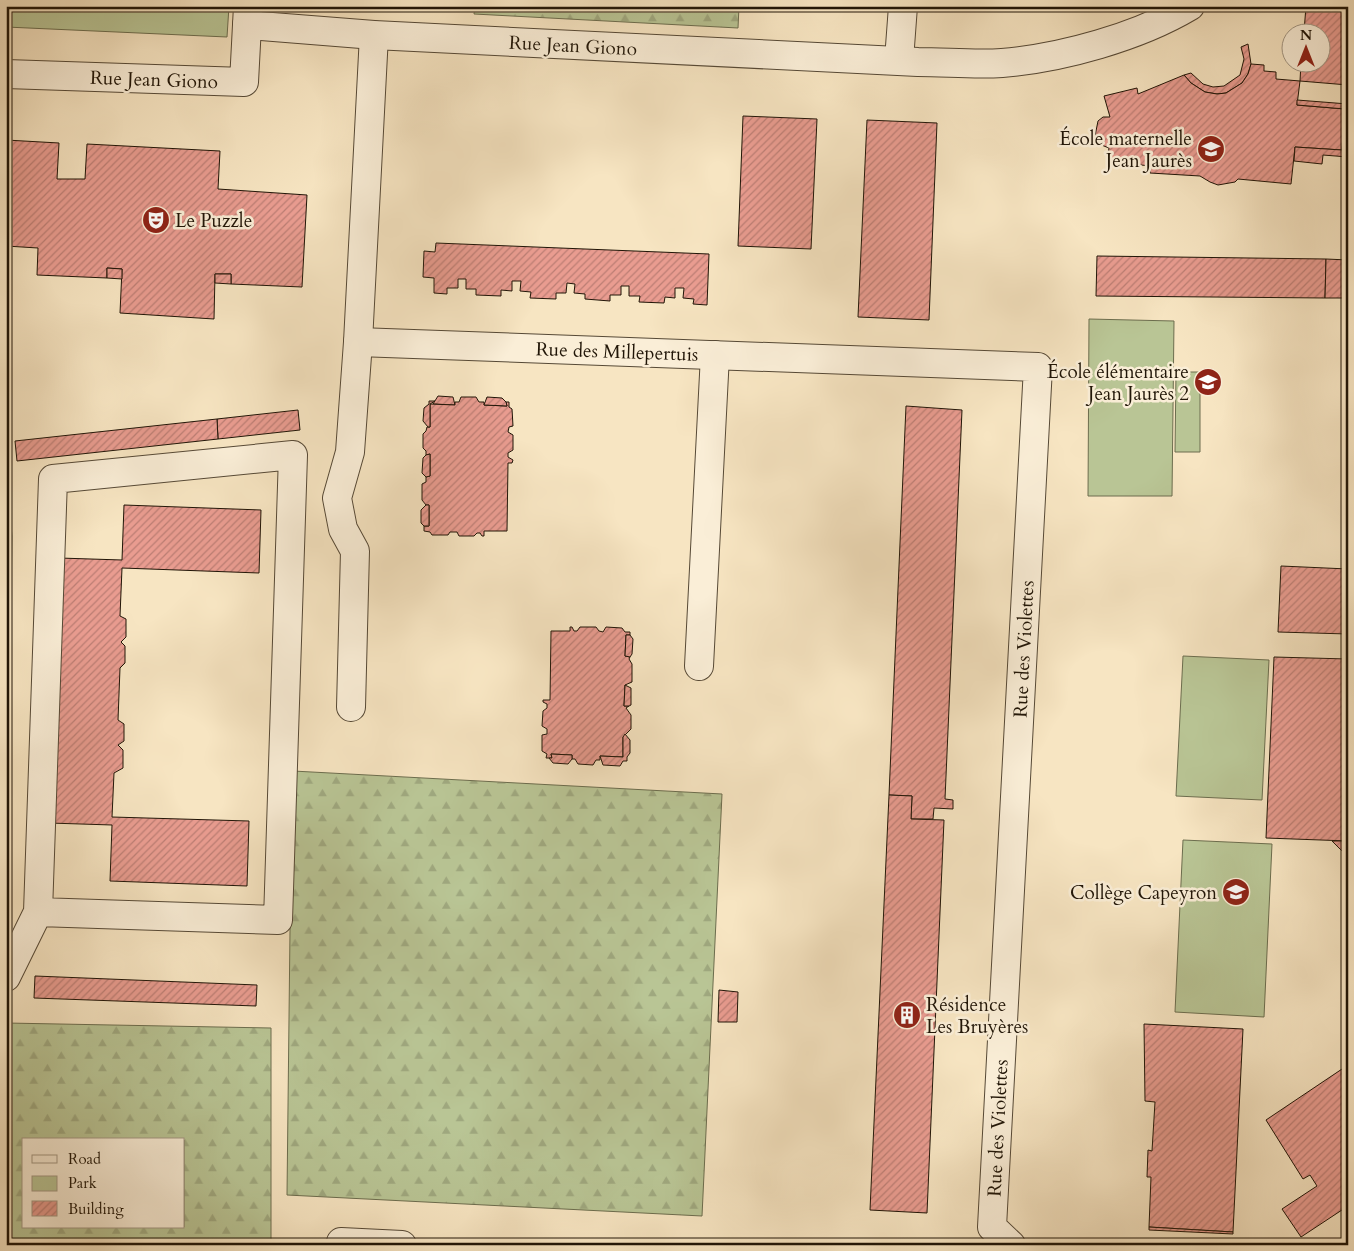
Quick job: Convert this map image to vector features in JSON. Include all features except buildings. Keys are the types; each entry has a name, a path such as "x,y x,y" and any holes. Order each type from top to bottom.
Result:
{"street":[{"path":"899,60 903,6"},
{"name":"Rue Jean Giono","path":"6,74 244,82 247,15 374,35 899,60 1002,63 1080,50 1168,20 1190,6"},
{"path":"351,707 351,646 356,551 343,529 337,498 350,452 358,342 374,35"},
{"name":"Rue des Millepertuis","path":"358,342 715,355 699,666"},
{"name":"Rue des Violettes","path":"715,355 1038,367 992,1227 1011,1245"},
{"path":"6,977 38,912 53,479 293,455 278,920 38,912"},
{"path":"341,1245 341,1242 402,1245"}],"green space":[{"path":"6,6 229,6 227,37 6,27"},
{"path":"475,6 739,6 738,28 474,14"},
{"path":"1089,319 1174,321 1172,496 1088,496"},
{"path":"1176,372 1200,372 1200,452 1175,452"},
{"path":"6,475 12,536 6,890"},
{"path":"1183,656 1269,660 1262,800 1176,796"},
{"path":"293,771 722,794 702,1216 287,1195"},
{"path":"1183,840 1272,844 1264,1017 1175,1012"},
{"path":"6,1023 271,1028 271,1245 6,1245"}],"place":[{"name":"École maternelle Jean Jaurès","path":"1211,149"},
{"name":"Le Puzzle","path":"156,220"},
{"name":"École élémentaire Jean Jaurès 2","path":"1208,382"},
{"name":"Collège Capeyron","path":"1236,892"},
{"name":"Résidence Les Bruyères","path":"907,1015"}]}
